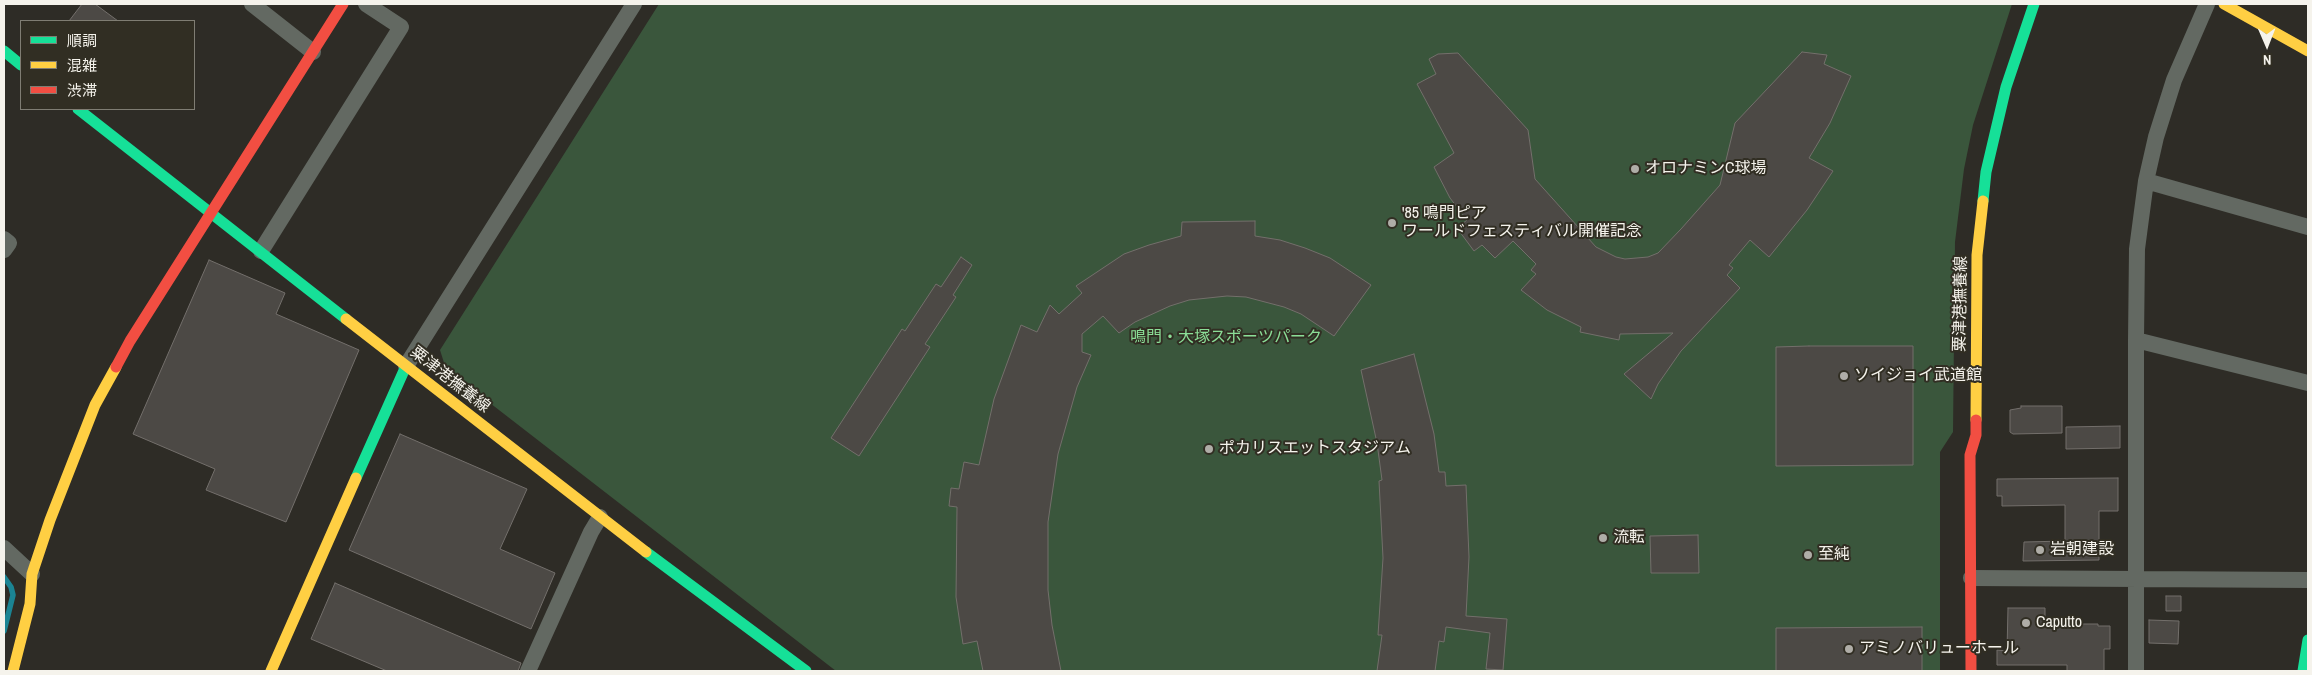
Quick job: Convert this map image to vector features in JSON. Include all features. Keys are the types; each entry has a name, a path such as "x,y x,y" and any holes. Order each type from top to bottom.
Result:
{"main road":[{"path":"14,671 30,604 32,574 50,520 95,405 130,341 343,4"},
{"name":"粟津港撫養線","path":"1971,671 1970,456 1976,435 1977,264 1981,214 1986,172 2006,87 2034,4"},
{"path":"2224,4 2308,51"},
{"path":"4,51 20,64"},
{"name":"粟津港撫養線","path":"79,110 600,517 806,671"},
{"path":"271,671 406,366"},
{"path":"2303,671 2308,640"}],"street":[{"path":"252,4 313,52"},
{"path":"261,251 401,28 366,4"},
{"path":"2136,671 2137,249 2146,181 2156,137 2174,80 2207,4"},
{"path":"406,366 627,6"},
{"path":"2146,181 2308,227"},
{"path":"4,239 9,242 4,250"},
{"path":"2136,340 2308,384"},
{"path":"528,671 590,532 600,517"},
{"path":"4,548 32,574"},
{"path":"1971,578 2308,580"}],"green space":[{"name":"鳴門・大塚スポーツパーク","path":"659,4 2012,4 1973,125 1964,169 1955,242 1953,432 1940,452 1940,671 836,671 446,369 440,350"}],"building":[{"path":"82,4 95,4 117,20 70,20"},
{"path":"1802,52 1827,55 1824,64 1851,76 1830,123 1809,158 1833,171 1807,210 1769,257 1750,240 1729,265 1733,268 1727,275 1740,288 1681,351 1658,384 1651,399 1624,374 1673,333 1620,334 1619,340 1580,332 1581,327 1547,310 1521,290 1536,274 1531,270 1536,264 1513,241 1495,258 1482,245 1474,251 1457,228 1467,220 1450,198 1434,167 1454,153 1417,84 1436,74 1429,59 1438,54 1458,53 1528,130 1535,179 1596,247 1616,257 1625,259 1648,257 1658,253 1720,185 1735,123"},
{"path":"1255,221 1255,236 1280,240 1330,258 1371,285 1334,336 1301,314 1284,307 1246,297 1227,296 1189,300 1170,306 1135,322 1119,333 1103,316 1082,334 1082,352 1091,355 1077,387 1058,454 1048,522 1048,590 1052,625 1061,671 983,671 977,641 963,644 956,597 957,507 949,506 951,488 959,489 964,462 979,465 994,399 1021,325 1037,332 1050,305 1059,314 1082,293 1076,286 1124,254 1181,236 1182,222"},
{"path":"961,257 972,265 953,295 956,297 925,344 930,347 859,456 831,438 902,329 905,331 936,284 941,287"},
{"path":"209,260 285,293 276,314 359,350 286,522 206,490 215,469 133,434"},
{"name":"ソイジョイ武道館","path":"1913,346 1913,465 1776,466 1776,347"},
{"path":"1414,354 1434,434 1439,472 1445,472 1446,486 1466,485 1469,557 1466,616 1507,619 1503,670 1486,669 1490,633 1446,627 1444,642 1439,641 1435,671 1377,671 1382,635 1378,635 1383,558 1379,481 1382,480 1377,443 1361,370"},
{"path":"2021,406 2062,406 2062,433 2013,434 2010,432 2010,410 2021,408"},
{"path":"2120,426 2120,448 2066,449 2066,427"},
{"path":"400,434 527,489 500,549 555,573 531,629 349,550"},
{"path":"2118,478 2118,511 2099,511 2099,560 2023,561 2024,542 2065,541 2065,505 2002,506 2002,496 1997,496 1997,479"},
{"path":"1698,535 1699,573 1651,573 1650,536"},
{"path":"335,583 521,663 518,671 387,671 311,639"},
{"path":"2166,596 2181,596 2181,611 2166,611"},
{"path":"2008,608 2045,608 2045,624 2098,624 2098,626 2110,626 2110,649 2104,649 2104,671 2067,671 2067,665 1997,665 1997,650 2007,651"},
{"path":"2149,620 2179,621 2178,644 2149,643"},
{"name":"アミノバリューホール","path":"1922,627 1922,671 1776,671 1776,628"}],"waterway":[{"path":"4,577 11,587 13,595 4,631"}],"traffic: fast":[{"path":"1983,201 1986,172 2006,87 2034,4"},
{"path":"4,51 20,64"},
{"path":"79,110 346,319"},
{"path":"356,478 406,366"},
{"path":"646,552 806,671"},
{"path":"2303,671 2308,640"}],"traffic: slow":[{"path":"2224,4 2308,51"},
{"path":"1976,420 1977,255 1983,201"},
{"path":"346,319 646,552"},
{"path":"13,671 30,604 32,574 50,520 95,405 116,367"},
{"path":"271,671 356,478"}],"traffic: jam":[{"path":"116,367 130,341 343,4"},
{"path":"1971,671 1970,455 1976,435 1976,420"}],"place":[{"name":"オロナミンC球場","path":"1635,169"},
{"name":"'85 鳴門ピア ワールドフェスティバル開催記念","path":"1392,223"},
{"name":"ソイジョイ武道館","path":"1844,376"},
{"name":"ポカリスエットスタジアム","path":"1209,449"},
{"name":"流転","path":"1603,538"},
{"name":"岩朝建設","path":"2040,550"},
{"name":"至純","path":"1808,555"},
{"name":"Caputto","path":"2026,623"},
{"name":"アミノバリューホール","path":"1849,649"}]}
